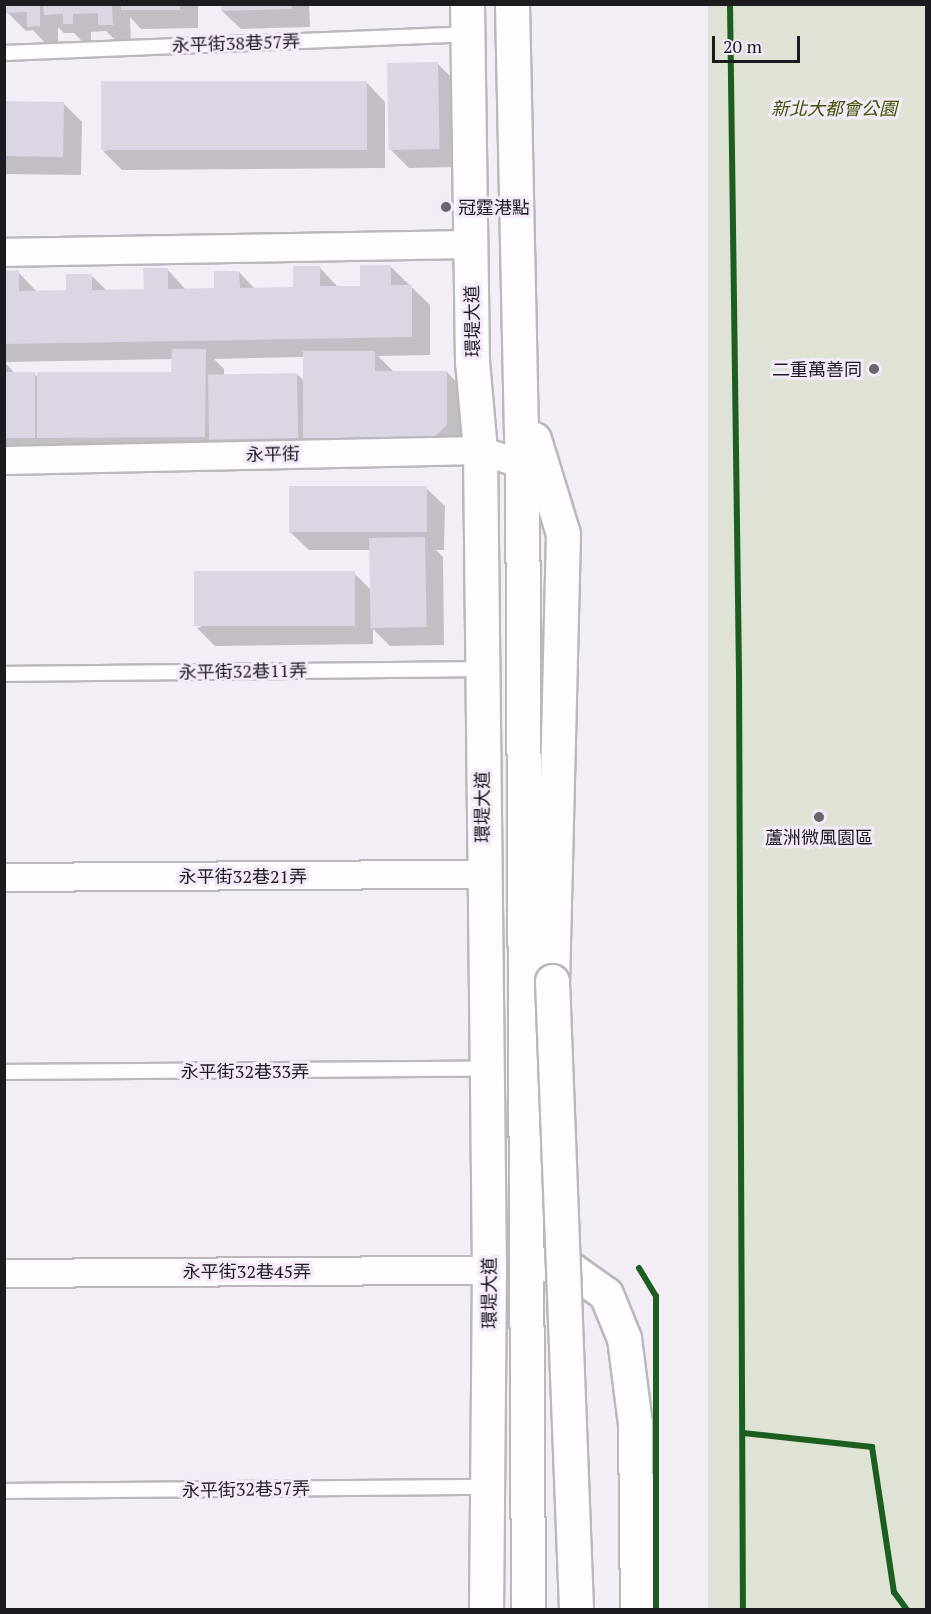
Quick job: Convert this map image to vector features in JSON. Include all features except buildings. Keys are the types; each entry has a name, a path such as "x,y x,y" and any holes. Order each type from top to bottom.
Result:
{"street":[{"path":"512,4 520,372 530,463 563,534 552,981 576,1610"},
{"name":"環堤大道","path":"467,19 472,361 480,450 482,874 489,1270 486,1610"},
{"path":"4,252 470,244"},
{"name":"永平街","path":"4,460 480,450 530,463"},
{"name":"環堤大道","path":"528,1610 526,1264 530,463"},
{"name":"永平街32巷21弄","path":"4,877 482,874"},
{"path":"489,1270 526,1264 565,1265 606,1294 624,1338 635,1424 637,1610"},
{"name":"永平街32巷45弄","path":"4,1273 489,1270"}],"lane":[{"name":"永平街38巷57弄","path":"4,53 467,19"},
{"name":"永平街32巷11弄","path":"4,674 481,669"},
{"name":"永平街32巷33弄","path":"4,1072 485,1069"},
{"name":"永平街32巷57弄","path":"4,1491 487,1486"}],"green space":[{"name":"蘆洲微風園區","path":"708,5 926,5 926,1609 708,1609"}],"cycle path":[{"path":"730,4 739,671 743,1610"},
{"path":"639,1268 656,1296 656,1610"},
{"path":"743,1433 872,1447 894,1592 907,1610"}],"place":[{"name":"冠霆港點","path":"446,207"},
{"name":"二重萬善同","path":"874,369"},
{"name":"蘆洲微風園區","path":"819,817"}],"park label":[{"name":"新北大都會公園","path":"834,108"}]}
